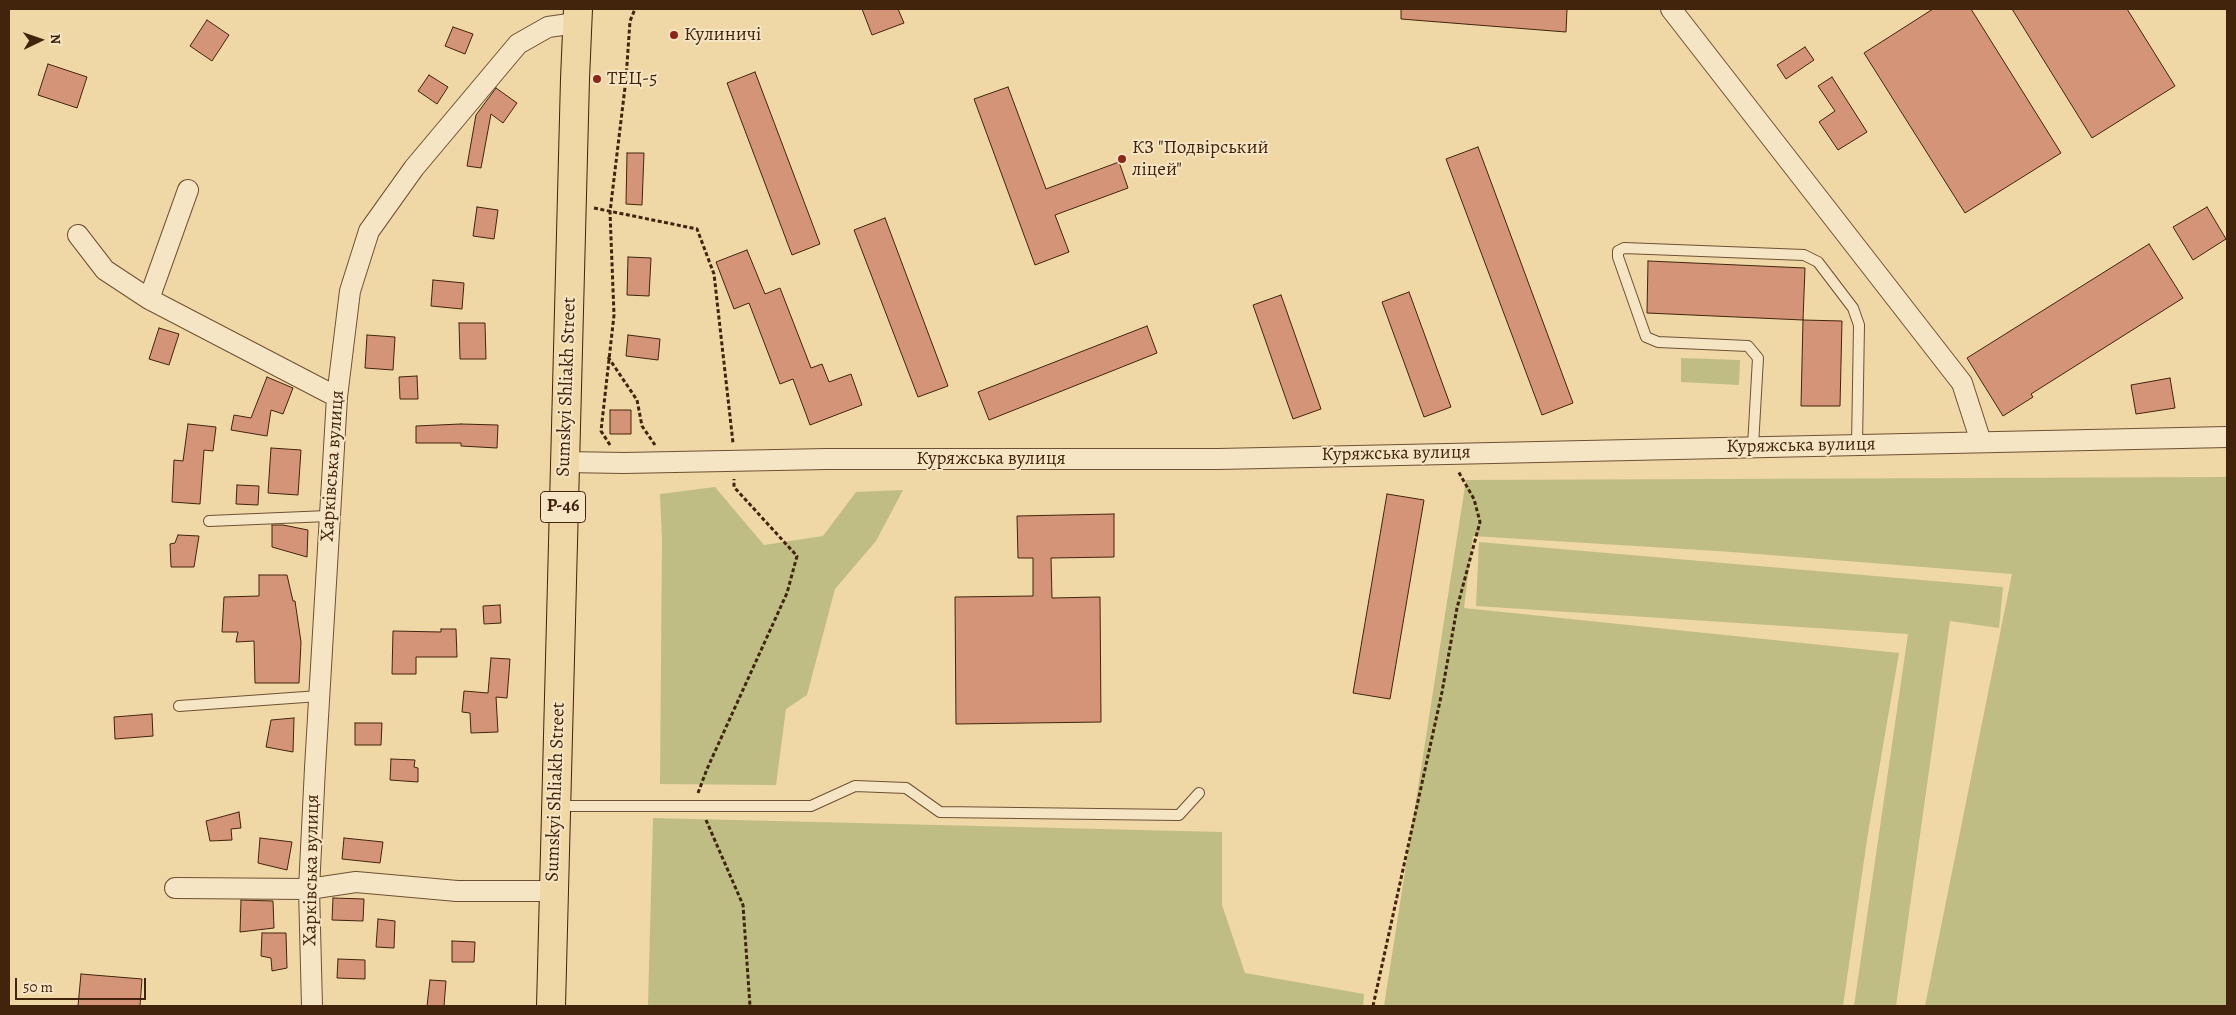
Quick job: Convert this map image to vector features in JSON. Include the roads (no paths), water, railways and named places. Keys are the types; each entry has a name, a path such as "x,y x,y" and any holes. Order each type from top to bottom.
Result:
{"main road":[{"name":"Sumskyi Shliakh Street","path":"551,1006 577,16"}],"street":[{"path":"1671,9 1962,383 1981,442"},
{"name":"Харківська вулиця","path":"312,1006 308,889 320,696 328,516 337,397 350,291 369,231 414,168 518,44 548,27 577,16"},
{"path":"149,299 188,190"},
{"path":"78,235 105,270 149,299 337,397"},
{"name":"Куряжська вулиця","path":"564,462 735,462 827,459 1218,459 1752,446 2227,438"},
{"path":"175,888 308,889 356,882 457,891 553,891"}],"lane":[{"path":"1752,446 1758,358 1748,346 1658,342 1646,336 1618,257 1618,252 1624,248 1804,255 1818,262 1853,308 1859,325 1857,444"},
{"path":"209,521 328,516"},
{"path":"179,706 320,696"},
{"path":"556,806 811,806 855,786 906,788 940,812 1179,815 1199,793"}],"place":[{"name":"Кулиничі","path":"674,35"},
{"name":"ТЕЦ-5","path":"597,79"},
{"name":"КЗ \"Подвірський ліцей\"","path":"1122,159"}]}
